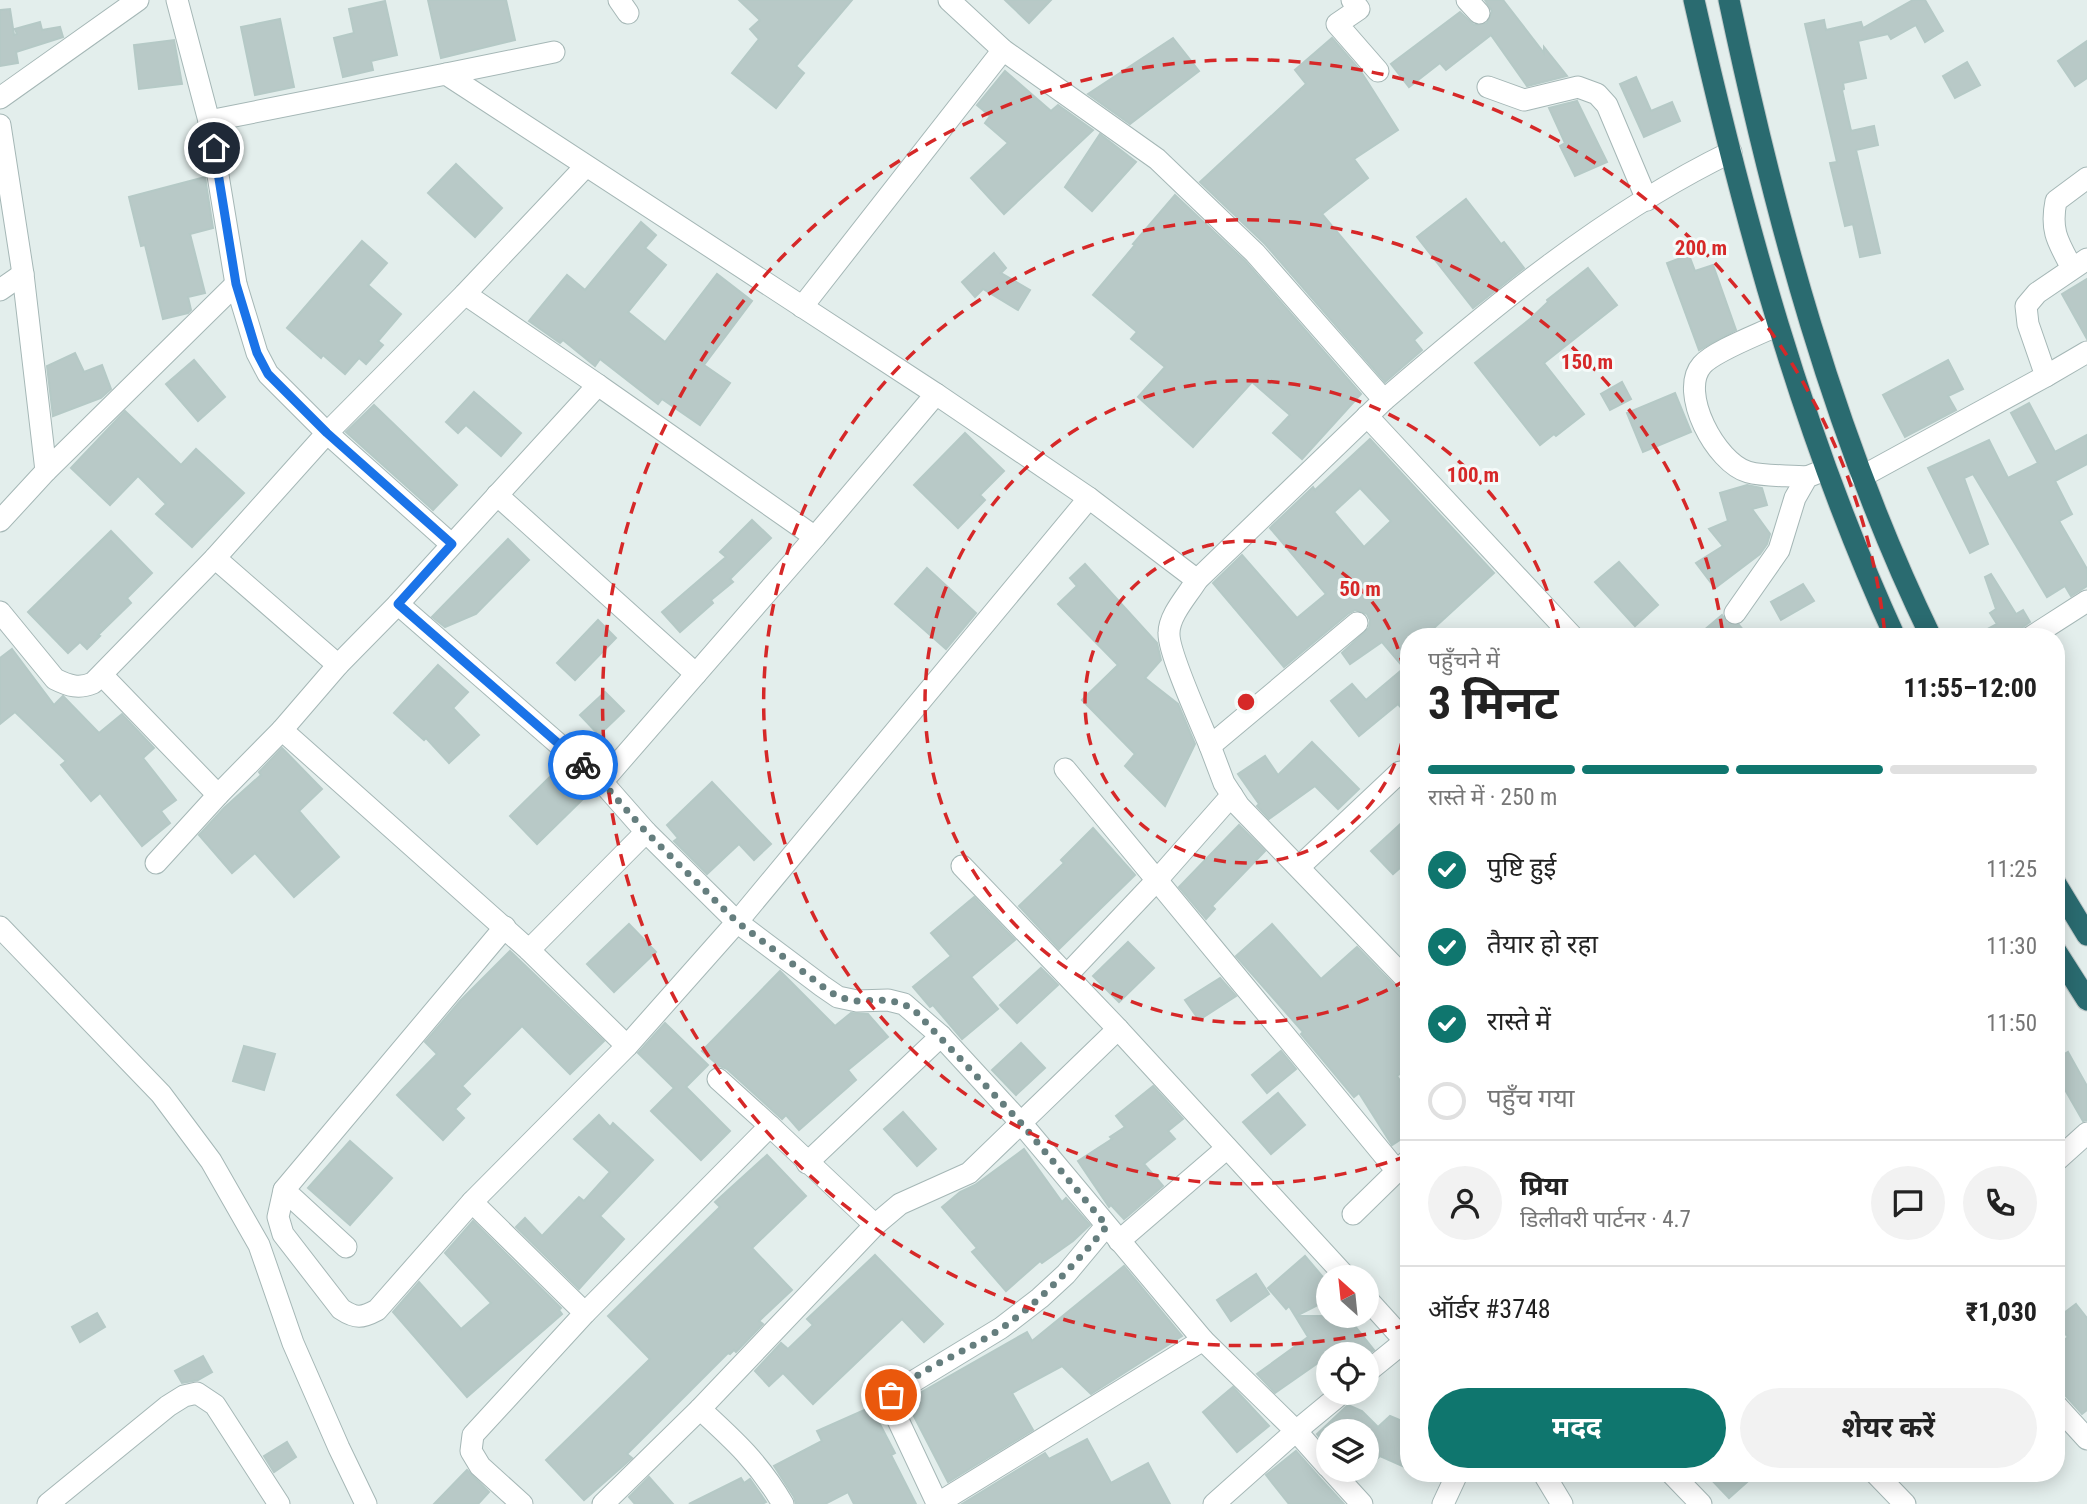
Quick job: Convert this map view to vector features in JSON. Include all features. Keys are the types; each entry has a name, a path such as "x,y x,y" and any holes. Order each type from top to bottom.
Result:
{"highway":[{"path":"1694,0 1731,152 1816,473 1891,628"},
{"path":"1728,0 1756,130 1811,320 1861,477 1900,572 1927,628"},
{"path":"2065,899 2087,935"},
{"path":"2065,965 2087,1000"}],"street":[{"path":"0,98 138,0"},
{"path":"177,0 209,121 236,284 257,353 268,374 327,433 452,544"},
{"path":"949,0 1003,50 1157,159 1255,254 1384,400"},
{"path":"1352,0 1359,9 1337,24 1378,71"},
{"path":"802,307 1003,50"},
{"path":"209,121 554,52"},
{"path":"446,74 936,394 1089,498 1197,580"},
{"path":"1488,86 1524,100 1578,87 1597,94 1607,106 1647,200"},
{"path":"0,125 23,274 46,471"},
{"path":"1400,973 1239,806 1224,783 1172,651 1168,633 1173,618 1197,580 1384,400 1488,312 1573,248 1691,171 1731,152"},
{"path":"0,612 55,678 66,685 82,687 93,683 215,558 327,433 465,294 585,167"},
{"path":"2046,376 2028,324 2026,306 2036,293 2079,263 2056,236 2052,218 2056,201 2087,178"},
{"path":"0,290 23,274"},
{"path":"0,521 46,471 236,284"},
{"path":"465,294 815,537"},
{"path":"1778,325 1703,363 1695,376 1695,397 1712,443 1728,461 1746,472 1816,473"},
{"path":"1861,477 2087,352"},
{"path":"156,863 282,730 598,385"},
{"path":"602,782 936,394"},
{"path":"1367,416 1565,628"},
{"path":"1735,613 1779,550 1796,498 1816,473"},
{"path":"497,495 696,674"},
{"path":"505,927 284,1190 278,1217 283,1234 341,1309 353,1317 364,1317 377,1310 472,1202 627,1046 737,922 1089,498"},
{"path":"215,558 338,666"},
{"path":"2045,628 2087,601"},
{"path":"398,604 602,782 646,832 737,922 838,997 857,1001 888,1000 904,1004 941,1036 1021,1123 1203,1340 1316,1453"},
{"path":"1210,747 1357,623"},
{"path":"102,676 218,795"},
{"path":"282,730 505,927 627,1046"},
{"path":"1065,769 1400,1163"},
{"path":"1299,867 1400,777"},
{"path":"1068,974 1157,880 1232,795"},
{"path":"528,950 646,832"},
{"path":"962,866 1068,974 1335,1265"},
{"path":"0,927 161,1094 211,1161 259,1245 293,1343 338,1448 366,1504"},
{"path":"603,1504 700,1409 875,1225 901,1204 969,1173 1118,1029"},
{"path":"807,1163 941,1036"},
{"path":"718,1079 875,1225"},
{"path":"522,1504 480,1466 471,1451 472,1436 585,1313 770,1126"},
{"path":"2065,1153 2087,1133"},
{"path":"1203,1340 937,1503 889,1401 891,1395 1001,1328 1040,1298 1113,1233 1227,1147"},
{"path":"1353,1214 1400,1169"},
{"path":"284,1190 346,1247"},
{"path":"472,1202 585,1313"},
{"path":"1379,1311 1400,1332"},
{"path":"1379,1362 1400,1345"},
{"path":"48,1504 168,1406 184,1396 197,1393 215,1405 279,1504"},
{"path":"1214,1504 1327,1405"},
{"path":"700,1409 743,1447 766,1475 783,1504"},
{"path":"2065,1415 2087,1438"},
{"path":"1342,1482 1362,1504"},
{"path":"1443,1504 1453,1482"},
{"path":"1549,1482 1562,1504"},
{"path":"1680,1482 1701,1504"},
{"path":"1884,1482 1905,1504"}],"building":[{"path":"428,0 506,0 515,40 441,58"},
{"path":"739,0 852,0 796,66 804,73 776,108 732,73 759,39 750,29 760,20"},
{"path":"1005,0 1051,0 1029,23"},
{"path":"1485,0 1503,0 1544,53 1544,47 1567,76 1527,86 1491,35 1446,70 1440,63 1409,87 1391,64 1460,12 1474,25 1487,23 1492,11"},
{"path":"1913,0 1925,0 1943,31 1925,42 1916,25 1891,39 1888,34 1858,41 1866,78 1843,83 1842,90 1851,131 1874,126 1878,145 1856,150 1880,253 1860,257 1853,224 1845,226 1830,163 1837,162 1805,24 1824,20 1826,30 1861,22 1863,28"},
{"path":"385,1 397,55 371,61 373,70 343,77 334,38 354,33 349,9"},
{"path":"10,9 14,35 17,34 15,29 40,22 42,30 60,27 63,37 16,52 18,63 0,66 0,10"},
{"path":"280,19 294,87 255,95 241,27"},
{"path":"1173,38 1199,71 1130,124 1088,94"},
{"path":"1332,38 1360,70 1398,130 1354,159 1368,178 1322,214 1422,333 1414,340 1422,350 1385,382 1265,244 1200,182 1306,84 1295,70"},
{"path":"174,40 182,84 139,89 134,45"},
{"path":"2087,41 2087,78 2075,86 2058,61"},
{"path":"1967,62 1980,85 1955,98 1943,76"},
{"path":"1005,71 1051,111 1058,105 1093,130 1004,214 971,178 1008,143 985,123 990,116 977,105"},
{"path":"1636,77 1651,111 1672,102 1680,121 1644,137 1620,84"},
{"path":"1577,101 1607,162 1575,176 1560,146 1565,143 1549,108"},
{"path":"1100,134 1136,162 1092,211 1065,187"},
{"path":"456,164 502,208 475,237 428,193"},
{"path":"205,177 213,228 190,234 205,293 188,297 191,310 188,313 163,319 145,245 141,246 129,197"},
{"path":"1175,195 1246,262 1361,394 1302,459 1273,433 1290,415 1252,382 1193,447 1138,397 1165,367 1131,339 1137,332 1093,295"},
{"path":"1466,199 1501,244 1504,242 1524,268 1473,308 1417,237"},
{"path":"641,222 656,235 645,248 666,265 628,312 665,342 717,274 752,301 704,365 730,383 700,425 662,399 658,404 600,359 595,366 563,340 560,343 529,321 567,275 585,290"},
{"path":"362,241 387,263 368,285 401,314 378,341 383,345 366,364 359,358 345,374 323,355 321,358 287,328"},
{"path":"994,253 1006,268 1001,273 1030,290 1018,310 983,289 975,297 962,282"},
{"path":"1689,255 1695,271 1713,265 1736,330 1699,350 1667,263"},
{"path":"1588,268 1617,305 1544,363 1584,414 1540,445 1475,363"},
{"path":"2087,279 2087,339 2062,294"},
{"path":"75,353 84,372 102,365 111,389 101,398 53,416 47,366"},
{"path":"194,360 225,397 198,421 166,384"},
{"path":"1948,360 1963,389 1948,396 1956,410 1905,437 1883,395"},
{"path":"1622,382 1631,399 1610,410 1601,394"},
{"path":"474,392 521,433 501,456 466,425 458,433 446,422"},
{"path":"1675,393 1691,432 1643,452 1627,413"},
{"path":"2029,403 2055,452 2087,435 2087,464 2055,481 2072,514 2059,521 2087,569 2087,586 2071,596 2065,586 2047,597 1973,474 1964,478 1988,544 1970,553 1928,468 1989,440 2008,478 2038,463 2011,413"},
{"path":"374,405 457,485 433,510 346,432"},
{"path":"125,411 181,465 196,449 244,493 192,547 156,514 166,504 138,476 110,505 71,468"},
{"path":"965,433 1004,471 980,495 985,500 958,528 914,485"},
{"path":"1370,439 1494,573 1434,628 1400,628 1400,663 1382,642 1350,664 1342,653 1369,628 1370,620 1367,614 1355,610 1284,667 1213,583 1242,555 1297,618 1326,594 1270,528 1313,487 1315,490","holes":["1360,488 1391,521 1364,547 1334,512"]},
{"path":"1747,485 1762,488 1767,505 1752,509 1770,534 1767,544 1760,554 1715,588 1696,563 1723,546 1709,529 1728,521 1720,493"},
{"path":"752,520 771,538 730,579 733,582 711,600 713,603 680,632 662,612 726,557 720,552"},
{"path":"111,531 152,573 127,598 131,603 87,649 80,642 68,653 28,612"},
{"path":"508,539 529,560 476,614 445,627 432,617"},
{"path":"1619,562 1658,605 1635,626 1595,582"},
{"path":"1085,564 1157,643 1161,660 1145,678 1178,704 1195,744 1165,806 1125,766 1135,754 1082,700 1118,665 1058,604 1077,586 1070,578"},
{"path":"927,568 976,613 946,649 895,604"},
{"path":"1991,574 2016,614 2023,610 2030,622 2022,628 1990,628 1997,624 1990,613 1996,609 1985,577"},
{"path":"1803,584 1814,601 1781,620 1771,602"},
{"path":"1722,615 1727,623 1742,628 1707,628"},
{"path":"598,620 616,638 575,680 557,663"},
{"path":"12,649 54,705 63,696 99,733 122,714 154,748 143,758 176,800 161,811 170,823 142,846 100,793 91,801 61,765 66,761 15,712 0,724 0,658"},
{"path":"438,665 468,692 453,708 479,735 449,763 426,738 424,740 394,713"},
{"path":"1400,671 1400,706 1398,704 1359,736 1331,701 1352,684 1366,700"},
{"path":"605,692 624,711 599,735 580,715"},
{"path":"1312,742 1359,789 1338,809 1315,786 1269,819 1257,806 1259,804 1238,774 1265,756 1278,775"},
{"path":"282,748 322,789 299,811 339,857 294,897 255,853 232,873 199,835 261,775 259,772"},
{"path":"558,769 585,797 537,844 510,816"},
{"path":"712,782 771,844 754,860 739,844 707,874 674,841 678,838 667,825"},
{"path":"1400,824 1400,868 1393,874 1371,851"},
{"path":"1239,825 1265,851 1212,906 1215,909 1206,919 1179,887"},
{"path":"1093,828 1135,875 1059,949 1019,906 1064,863 1061,860"},
{"path":"974,897 1015,940 971,977 998,1009 962,1039 933,1005 930,1007 913,987 951,956 931,933"},
{"path":"629,924 656,952 614,992 587,964"},
{"path":"1272,924 1321,979 1357,947 1400,991 1400,1074 1397,1076 1400,1080 1400,1140 1392,1145 1359,1093 1354,1097 1301,1034 1303,1032 1236,956"},
{"path":"1128,942 1154,968 1119,1002 1093,976"},
{"path":"510,951 604,1041 570,1074 522,1026 462,1086 470,1094 455,1109 464,1118 443,1140 397,1095 437,1054 425,1042 460,1001"},
{"path":"1041,968 1058,985 1017,1023 1000,1005"},
{"path":"780,971 835,1026 851,1013 868,1014 888,1037 848,1070 856,1080 799,1130 786,1115 782,1119 727,1069 719,1066 702,1051"},
{"path":"1220,978 1236,996 1199,1020 1185,1000"},
{"path":"665,1023 708,1065 686,1087 730,1131 701,1160 651,1111 674,1088 638,1053"},
{"path":"1021,1043 1045,1068 1016,1095 992,1070"},
{"path":"244,1046 275,1054 264,1090 233,1081"},
{"path":"1281,1051 1296,1069 1267,1093 1252,1075"},
{"path":"2068,1052 2087,1086 2087,1120 2083,1121 2065,1090 2065,1054"},
{"path":"1153,1086 1183,1119 1168,1131 1175,1139 1144,1164 1163,1186 1124,1219 1111,1205 1109,1207 1078,1161 1112,1139 1110,1137 1125,1127 1116,1116"},
{"path":"1278,1093 1305,1125 1271,1154 1243,1122"},
{"path":"903,1112 936,1149 917,1166 884,1129"},
{"path":"599,1115 610,1127 613,1123 653,1160 600,1216 624,1239 579,1289 516,1227 525,1218 542,1236 579,1197 584,1201 610,1172 574,1139"},
{"path":"350,1141 392,1178 350,1225 308,1188"},
{"path":"1024,1149 1062,1202 1066,1198 1090,1225 1073,1241 1042,1263 1040,1261 1006,1291 972,1252 977,1248 942,1207"},
{"path":"767,1155 806,1196 752,1248 792,1290 759,1321 763,1324 736,1352 734,1350 728,1353 627,1454 632,1458 584,1500 546,1460 650,1359 608,1316 720,1207 715,1202"},
{"path":"473,1221 561,1308 559,1310 562,1314 467,1397 393,1312 419,1282 461,1329 491,1303 445,1253"},
{"path":"875,1255 943,1324 924,1342 902,1319 813,1404 783,1373 769,1386 755,1371 781,1343 788,1349 813,1325 807,1319"},
{"path":"1305,1256 1316,1269 1316,1306 1296,1316 1316,1316 1316,1328 1357,1328 1368,1342 1316,1342 1316,1364 1275,1393 1257,1374 1308,1337 1289,1306 1286,1309 1268,1288"},
{"path":"1124,1266 1182,1336 1091,1394 1062,1366 1012,1393 1033,1430 948,1482 906,1401 1027,1332 1032,1341"},
{"path":"1256,1274 1269,1294 1231,1321 1217,1300"},
{"path":"2076,1304 2087,1318 2087,1410 2082,1414 2065,1396 2065,1340 2068,1337 2065,1334 2065,1312"},
{"path":"97,1313 105,1327 80,1342 72,1327"},
{"path":"203,1356 212,1372 198,1380 182,1383 175,1371"},
{"path":"1233,1387 1269,1426 1237,1452 1203,1412"},
{"path":"1348,1405 1362,1411 1370,1419 1333,1419"},
{"path":"871,1407 895,1453 891,1455 916,1504 854,1504 848,1492 825,1504 796,1504 774,1466 822,1441 817,1431"},
{"path":"1390,1416 1400,1420 1400,1465 1380,1456 1379,1426"},
{"path":"1087,1439 1111,1483 1148,1463 1170,1504 962,1504 1045,1453 1049,1459"},
{"path":"287,1442 296,1457 274,1472 264,1456"},
{"path":"1296,1451 1316,1473 1316,1482 1324,1482 1344,1504 1289,1504 1266,1475"},
{"path":"467,1470 489,1492 478,1504 434,1504"},
{"path":"649,1477 673,1504 635,1504 629,1497"},
{"path":"741,1478 744,1483 750,1479 766,1502 689,1504"},
{"path":"1714,1482 1747,1482 1729,1498"}],"way so far":[{"path":"583,765 737,922 822,986 838,997 857,1001 888,1000 904,1004 916,1012 1021,1123 1107,1226 1066,1274 1040,1298 1001,1328 891,1395"}],"route":[{"path":"214,148 236,284 257,353 268,374 327,433 452,544 398,604 583,765"}]}
